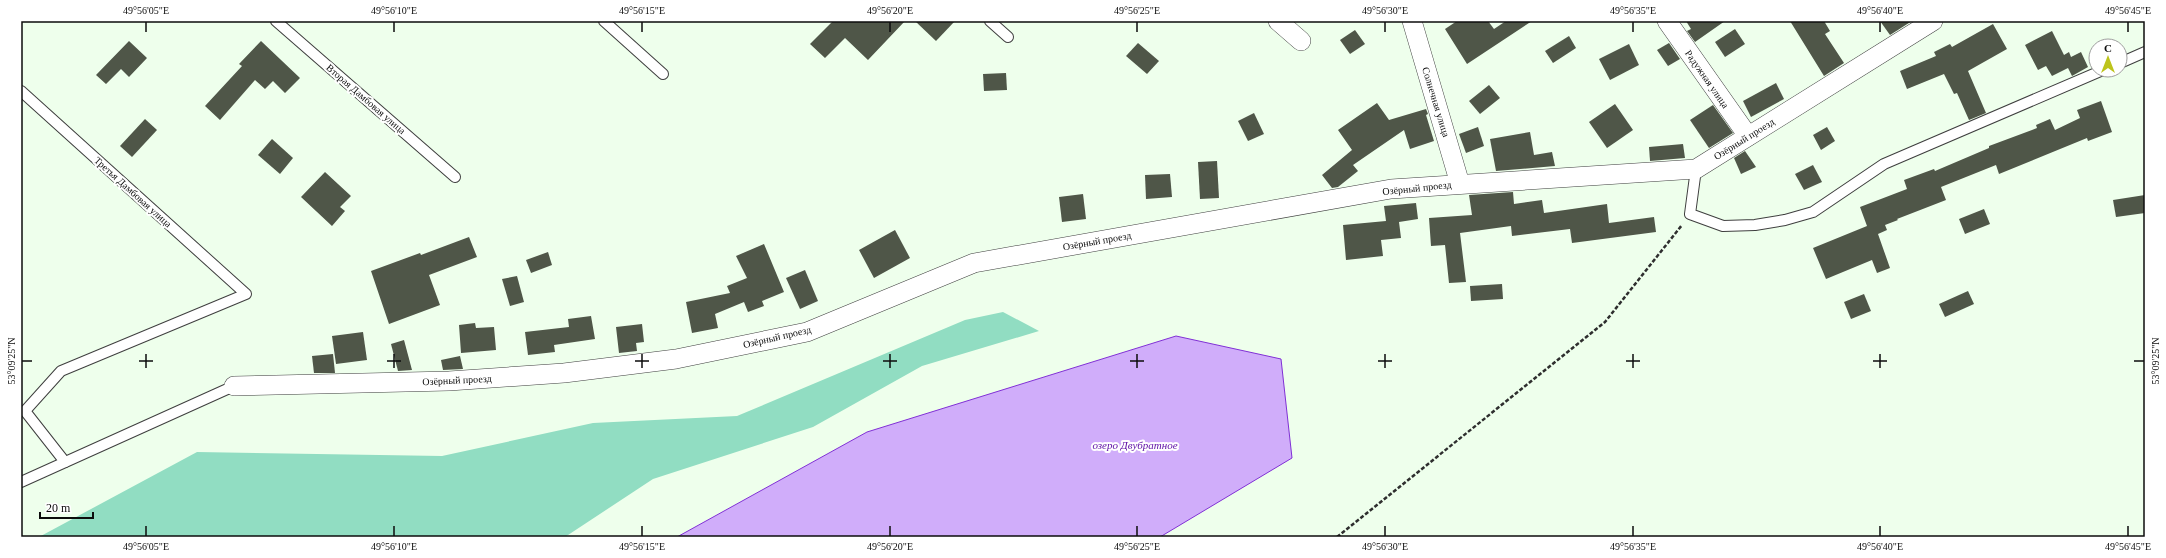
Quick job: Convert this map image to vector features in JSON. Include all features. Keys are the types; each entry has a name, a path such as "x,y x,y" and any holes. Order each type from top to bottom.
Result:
{"street":[{"path":"1278,21 1301,42"},
{"name":"Солнечная улица","path":"1412,21 1460,184"},
{"name":"Радужная улица","path":"1667,21 1748,136"},
{"name":"Озёрный проезд","path":"234,386 449,381 564,373 676,359 807,332 974,263 1392,189 1696,169 1929,22"}],"lane":[{"name":"Вторая Дамбовая улица","path":"276,21 455,177"},
{"path":"604,21 663,74"},
{"path":"990,21 1008,37"},
{"path":"2128,59 2145,52"},
{"path":"1696,169 1690,214 1723,226 1755,225 1785,220 1813,212 1884,164 2088,76"},
{"name":"Третья Дамбовая улица","path":"21,91 246,294 61,371 25,412 65,462"},
{"path":"21,482 234,386"}],"path":[{"path":"1337,537 1605,322 1690,214"}],"green space":[{"path":"1003,312 1039,331 922,366 813,427 653,479 565,537 39,537 197,452 442,456 593,423 737,416 965,320"}],"water":[{"name":"озеро Двубратное","path":"1176,336 1281,359 1292,458 1160,537 677,537 867,432"}],"building":[{"path":"833,21 905,21 868,60 845,38 825,58 810,44"},
{"path":"915,21 955,21 936,41"},
{"path":"1457,21 1488,21 1494,29 1506,21 1532,21 1467,64 1445,29"},
{"path":"1686,21 1725,21 1695,42 1687,31 1691,29"},
{"path":"1790,21 1824,21 1830,31 1825,34 1844,63 1824,76"},
{"path":"1880,21 1912,21 1890,35"},
{"path":"1993,24 2007,49 1968,71 1986,113 1969,120 1957,93 1954,94 1944,74 1907,89 1900,71 1936,56 1934,52 1950,44 1952,47"},
{"path":"1735,29 1745,44 1725,57 1715,42"},
{"path":"1355,30 1365,44 1350,54 1340,40"},
{"path":"2052,31 2064,55 2069,52 2071,57 2081,52 2088,67 2072,76 2068,68 2052,76 2046,66 2038,70 2025,45"},
{"path":"1569,36 1576,48 1553,63 1545,51"},
{"path":"129,41 147,58 129,77 121,69 106,84 96,75"},
{"path":"261,41 300,78 285,93 273,81 265,89 255,80 220,120 205,106 242,66 239,64"},
{"path":"1138,43 1159,61 1147,74 1126,56"},
{"path":"1669,43 1680,59 1668,66 1657,50"},
{"path":"1629,44 1639,65 1610,80 1599,59"},
{"path":"1006,73 1007,90 984,91 983,74"},
{"path":"1776,83 1784,99 1751,117 1743,101"},
{"path":"1489,85 1500,98 1480,114 1469,101"},
{"path":"2101,101 2112,132 2088,141 2087,138 1999,174 1996,165 1941,187 1946,200 1885,225 1887,230 1878,234 1890,268 1877,273 1872,260 1826,279 1813,248 1867,226 1860,207 1907,189 1904,180 1934,169 1935,171 1989,148 1989,146 2037,128 2036,125 2050,119 2055,130 2080,118 2077,110"},
{"path":"1377,103 1389,120 1426,109 1428,114 1426,115 1434,141 1410,149 1404,130 1353,165 1358,171 1338,187 1332,188 1322,175 1352,150 1338,130"},
{"path":"1615,104 1633,130 1607,148 1589,122"},
{"path":"1713,105 1733,133 1709,148 1690,120"},
{"path":"1254,113 1264,134 1248,141 1238,121"},
{"path":"145,119 157,130 132,157 120,146"},
{"path":"1478,127 1484,146 1466,153 1459,134"},
{"path":"1827,127 1835,141 1821,150 1813,135"},
{"path":"1530,132 1534,155 1552,152 1555,166 1496,171 1490,139"},
{"path":"272,139 293,158 280,174 258,155"},
{"path":"1683,144 1685,158 1650,161 1649,147"},
{"path":"1745,151 1756,167 1741,174 1734,158"},
{"path":"1217,161 1219,198 1200,199 1198,162"},
{"path":"1813,165 1822,182 1804,190 1795,174"},
{"path":"325,172 351,196 340,207 345,211 332,226 301,197"},
{"path":"1170,174 1172,197 1146,199 1145,175"},
{"path":"1513,192 1514,204 1542,200 1544,213 1607,204 1609,223 1654,217 1656,232 1572,243 1570,229 1512,236 1511,226 1460,233 1466,282 1449,283 1445,245 1431,246 1429,218 1472,215 1469,195"},
{"path":"1083,194 1086,219 1062,222 1059,197"},
{"path":"2145,195 2145,213 2116,217 2113,200"},
{"path":"1416,203 1418,219 1399,222 1401,238 1381,240 1383,256 1346,260 1343,225 1386,221 1384,206"},
{"path":"1984,209 1990,224 1965,234 1959,219"},
{"path":"895,230 910,258 874,278 859,250"},
{"path":"469,237 477,257 429,275 440,305 389,324 371,271 420,253 421,255"},
{"path":"764,244 784,292 762,301 764,306 748,312 744,302 715,314 718,328 692,333 686,302 730,293 727,286 747,278 736,256"},
{"path":"548,252 552,265 531,273 526,260"},
{"path":"805,270 818,301 800,309 786,278"},
{"path":"517,276 524,302 510,306 502,279"},
{"path":"1502,284 1503,299 1471,301 1470,286"},
{"path":"1968,291 1974,304 1945,317 1939,304"},
{"path":"1864,294 1871,311 1851,319 1844,302"},
{"path":"591,316 595,339 554,345 555,352 528,355 525,332 569,327 568,319"},
{"path":"475,323 476,328 494,327 496,350 461,353 459,325"},
{"path":"642,324 644,342 636,343 637,351 619,353 616,327"},
{"path":"363,332 367,360 336,364 332,336"},
{"path":"404,340 412,370 398,371 391,344"},
{"path":"333,354 335,373 314,373 312,356"},
{"path":"460,356 463,369 443,370 441,360"}]}
